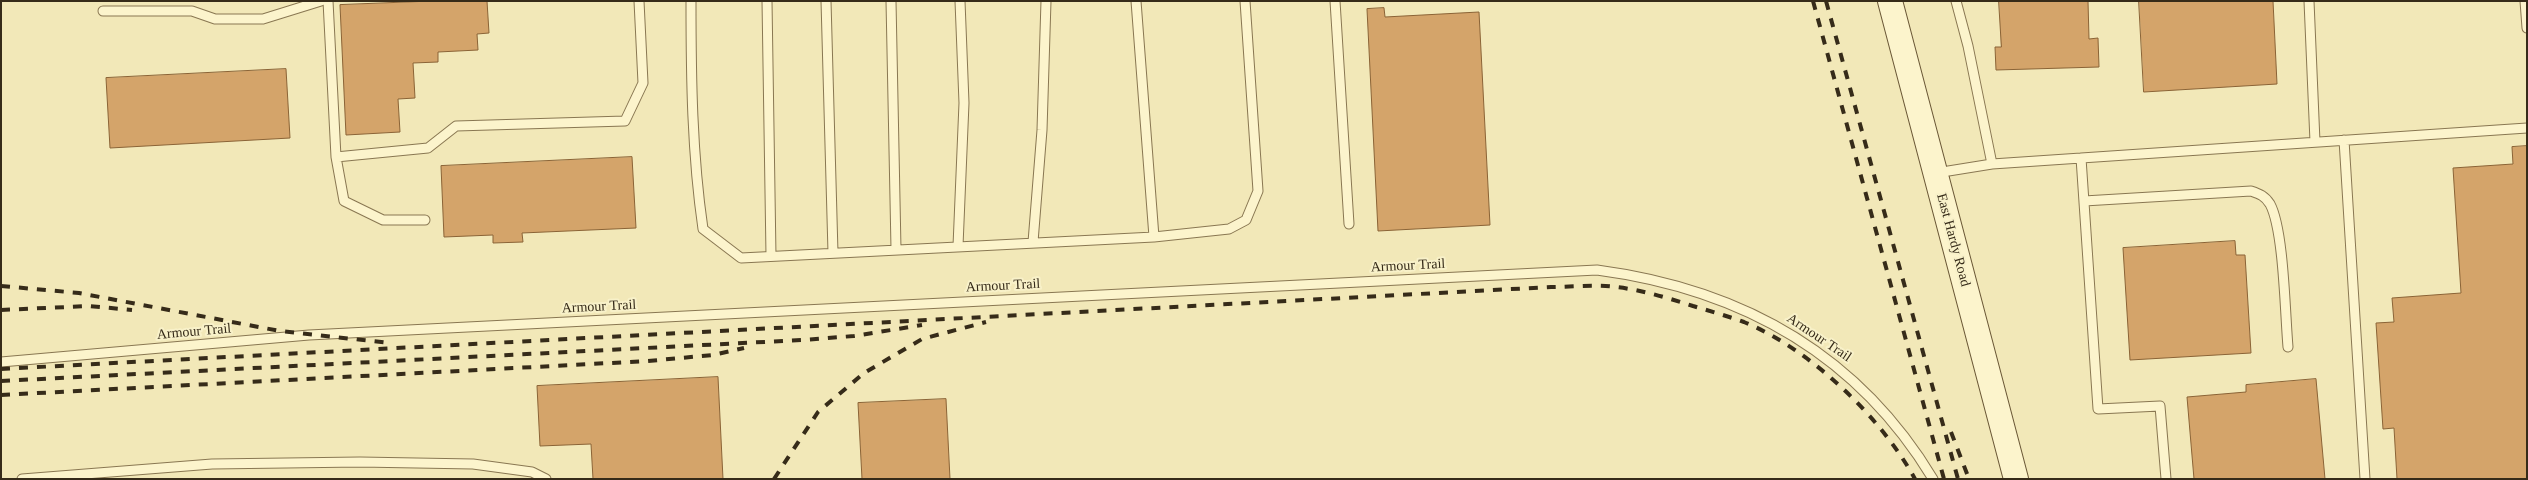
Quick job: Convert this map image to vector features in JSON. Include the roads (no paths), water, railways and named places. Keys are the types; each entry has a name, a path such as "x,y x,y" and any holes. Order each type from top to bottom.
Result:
{"main road":[{"name":"East Hardy Road","path":"1890,1 2016,479"}],"lane":[{"path":"103,11 192,11 216,19 264,18 321,1"},
{"path":"328,1 336,157 344,201 383,220 425,220"},
{"path":"336,157 428,148 456,126 625,120 643,83 639,1"},
{"path":"691,1 691,70 697,188 703,229 741,258 1154,237 1229,229 1246,220 1258,191 1245,1"},
{"path":"766,1 771,256"},
{"path":"826,1 834,253"},
{"path":"891,1 896,249"},
{"path":"958,246 964,103 960,1"},
{"path":"1033,242 1042,130 1046,1"},
{"path":"1136,1 1154,237"},
{"path":"1334,1 1350,224"},
{"path":"1956,1 1968,46 1992,164"},
{"path":"2309,1 2315,142"},
{"path":"2525,1 2527,28"},
{"path":"1936,173 1992,164 2527,128"},
{"path":"2344,140 2365,479"},
{"path":"2081,158 2098,409 2160,406 2166,479"},
{"path":"2084,200 2251,192 2263,195 2270,204 2277,226 2288,347"},
{"name":"Armour Trail","path":"1,362 308,335 1597,270 1632,275 1702,292 1757,315 1783,329 1832,362 1873,398 1899,428 1933,479"},
{"path":"22,479 212,464 350,462 473,464 532,472 546,479"}],"railway":[{"path":"1813,1 1944,479"},
{"path":"1826,1 1958,479"},
{"path":"1,286 79,293 280,331 390,343"},
{"path":"1,369 1551,287 1608,286 1655,295 1744,322 1794,349 1818,367 1863,409 1901,456 1915,479"},
{"path":"1,310 89,306 132,310"},
{"path":"774,479 818,412 864,373 922,339 986,322"},
{"path":"1,381 802,340 854,336 922,325"},
{"path":"1,395 648,361 713,355 744,348"},
{"path":"1951,432 1969,479"}]}
